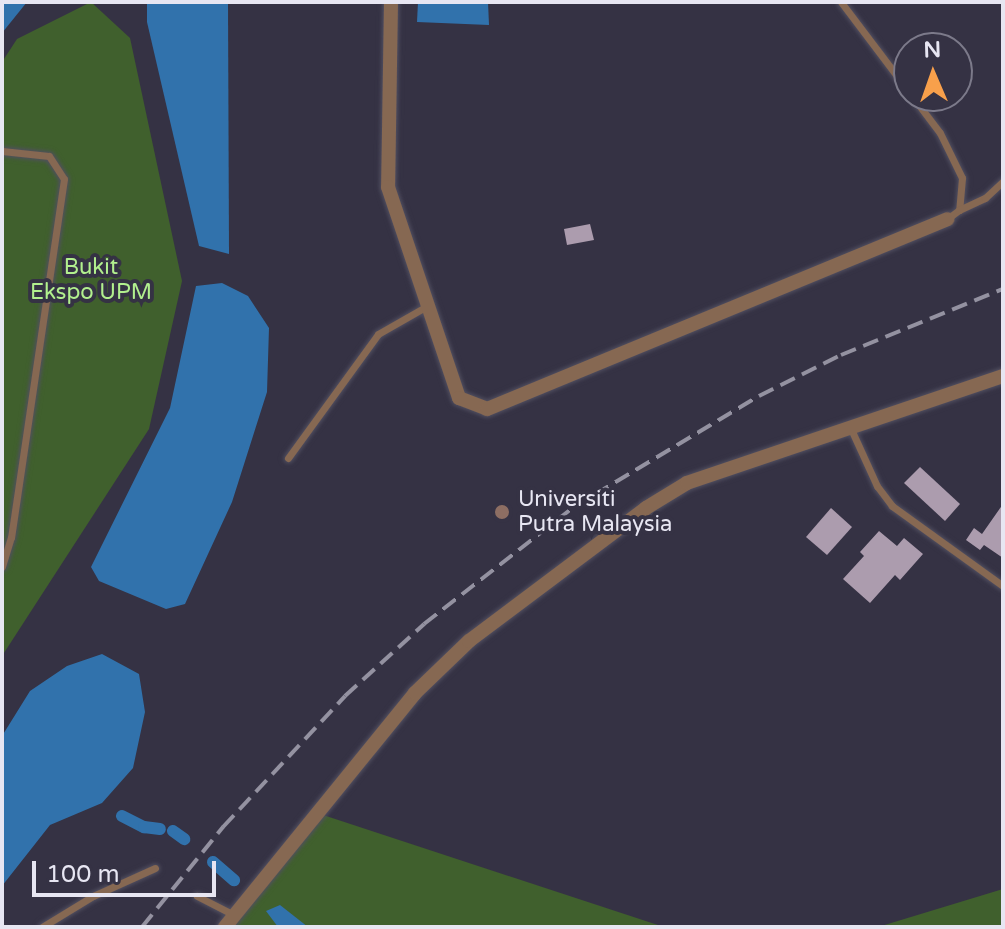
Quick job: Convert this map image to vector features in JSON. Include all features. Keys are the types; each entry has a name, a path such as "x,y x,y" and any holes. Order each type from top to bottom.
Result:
{"street":[{"path":"391,2 388,187 459,398 487,409 953,214"},
{"path":"228,924 415,693 469,641 646,508 687,483 1003,376"}],"lane":[{"path":"841,2 893,71"},
{"path":"924,112 940,133 962,178 953,214"},
{"path":"2,151 49,156 64,179 11,537 2,567"},
{"path":"953,214 985,198 1003,181"},
{"path":"288,458 378,334 429,304"},
{"path":"851,429 877,486 892,506 1003,586"},
{"path":"42,927 93,896 155,868"},
{"path":"197,896 228,924"}],"green space":[{"name":"Bukit Ekspo UPM","path":"91,2 130,38 182,281 149,429 2,656 2,62 17,39"},
{"path":"317,813 664,927 234,927"},
{"path":"1003,889 1003,927 878,927"}],"water":[{"path":"2,2 27,2 2,33"},
{"path":"147,2 228,2 229,254 199,246 147,22"},
{"path":"418,2 488,2 489,25 417,22"},
{"path":"222,283 248,296 269,328 267,392 232,502 185,604 166,609 99,581 91,567 170,408 196,286"},
{"path":"102,654 139,674 145,712 133,768 102,803 50,825 2,886 2,736 30,691 67,666"},
{"path":"280,905 308,927 278,927 266,911"}],"building":[{"path":"590,224 594,240 567,245 564,229"},
{"path":"920,467 960,504 945,521 904,483"},
{"path":"1003,504 1003,558 984,545 980,550 966,540 974,528 982,534"},
{"path":"831,508 852,527 827,555 806,537"},
{"path":"879,531 897,546 904,538 923,554 900,580 895,575 870,603 843,579 864,556 860,552"}],"waterway":[{"path":"122,816 144,827 160,829"},
{"path":"173,831 184,839"},
{"path":"213,862 234,880"}],"railway":[{"path":"142,927 223,827 345,696 424,624 574,507 759,396 841,355 1003,289"}],"place":[{"name":"Universiti Putra Malaysia","path":"502,512"}]}
